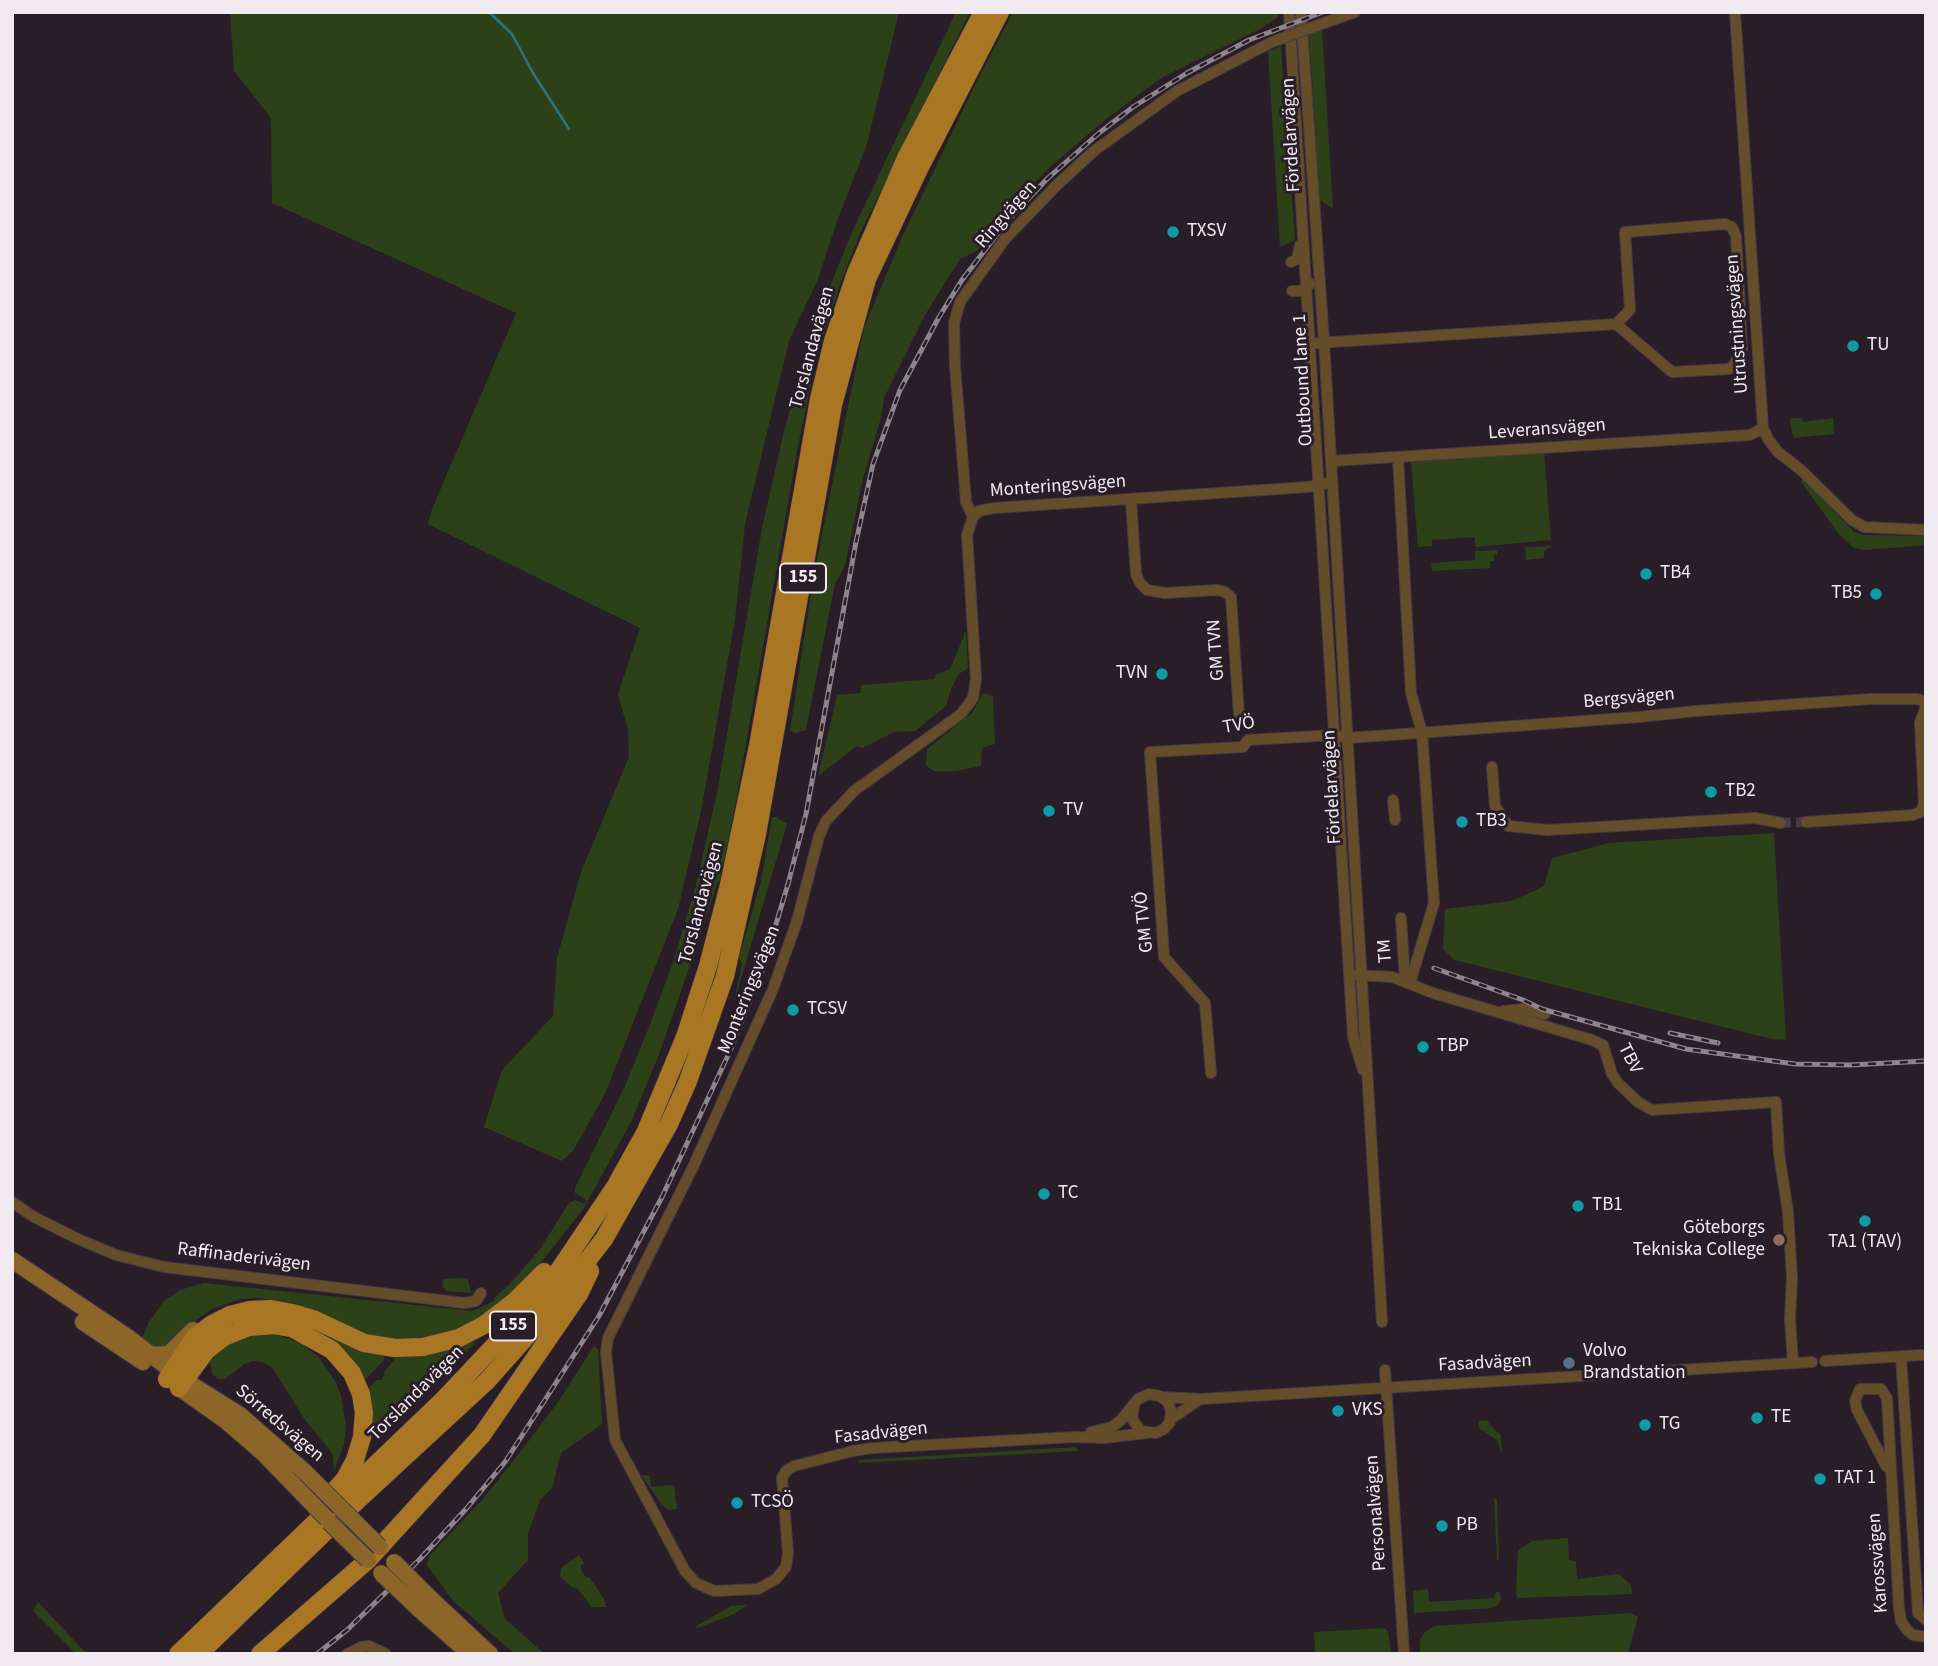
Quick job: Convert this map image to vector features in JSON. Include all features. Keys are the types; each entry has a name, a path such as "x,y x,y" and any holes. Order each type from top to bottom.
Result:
{"main road":[{"name":"Torslandavägen","path":"178,1654 444,1399 511,1328 546,1286 586,1230 646,1131 685,1037 711,953 743,829 819,399 833,341 856,273 906,158 983,12"},
{"name":"Torslandavägen","path":"199,1654 357,1501 487,1381 543,1318 604,1239 669,1124 688,1081 725,976 760,821 832,405 867,279 920,167 1000,12"},
{"path":"176,1379 195,1337 223,1318 250,1310 271,1309 313,1319 364,1343 380,1347 412,1348 437,1345 469,1334 497,1316 586,1230"},
{"path":"260,1654 374,1553 482,1434 579,1294 604,1239"},
{"path":"165,1654 340,1486 361,1445 364,1424 360,1394 345,1363 332,1350 305,1333 287,1326 254,1326 230,1334 176,1379"},
{"path":"398,1527 396,1549 402,1571"},
{"path":"321,1602 360,1577 381,1573"}],"street":[{"name":"Fördelarvägen","path":"1289,12 1307,308"},
{"name":"Fördelarvägen","path":"1301,12 1318,255 1315,343"},
{"name":"Ringvägen","path":"973,517 968,511 964,492 954,323 960,302 1005,239 1094,151 1177,91 1272,42 1355,12"},
{"name":"Utrustningsvägen","path":"1735,12 1763,428"},
{"name":"Fördelarvägen","path":"1291,262 1297,259 1300,253 1299,232 1303,222"},
{"path":"1315,343 1616,324 1630,310 1625,232 1725,223 1732,227 1736,240 1742,349 1734,365 1729,369 1672,372 1616,324"},
{"name":"Fördelarvägen","path":"1307,286 1315,274 1318,255"},
{"name":"Outbound lane 1","path":"1315,274 1315,343"},
{"path":"1307,286 1301,291 1292,291 1307,308 1315,343 1331,461 1323,485"},
{"path":"1307,308 1315,343 1323,485"},
{"name":"Leveransvägen","path":"1331,461 1750,435 1763,428"},
{"path":"1763,428 1777,452 1801,470 1852,520 1864,527 1926,530"},
{"path":"1398,457 1411,692 1422,733 1434,903 1408,982"},
{"name":"Fördelarvägen","path":"1323,485 1335,735 1368,1090 1382,1322"},
{"name":"Fördelarvägen","path":"1323,485 1348,738 1356,975"},
{"name":"Monteringsvägen","path":"787,1562 776,1579 764,1587 752,1590 714,1591 696,1583 690,1577 615,1440 606,1352 608,1338 692,1167 773,989 797,921 819,836 826,821 854,791 961,714 973,698 976,678 967,535 973,517 979,511 994,508 1323,485"},
{"name":"GM TVN","path":"1131,500 1136,574 1147,590 1165,593 1217,590 1226,592 1231,597 1239,715"},
{"name":"Bergsvägen","path":"1335,735 1348,738 1831,702 1917,699 1926,704"},
{"path":"1806,822 1913,815 1921,812 1924,803 1920,723 1926,704"},
{"name":"TVÖ","path":"1150,752 1243,747 1248,740 1335,735"},
{"name":"GM TVÖ","path":"1150,752 1164,957 1205,1003 1211,1073"},
{"path":"1493,767 1495,806 1508,826 1548,830 1755,817 1781,824"},
{"path":"1393,800 1395,820"},
{"name":"TM","path":"1401,918 1408,982"},
{"name":"TBV","path":"1356,975 1392,977 1483,1008 1577,1034 1603,1045 1612,1074 1618,1083 1638,1102 1652,1110 1776,1102 1790,1238 1793,1363"},
{"path":"1483,1008 1502,1011 1521,1009 1545,1014"},
{"name":"Raffinaderivägen","path":"12,1202 34,1217 91,1245 116,1255 164,1267 464,1303 476,1301 481,1293"},
{"name":"Sörredsvägen","path":"12,1260 129,1338 263,1453 293,1484 374,1553 402,1571 425,1604 470,1654"},
{"name":"Sörredsvägen","path":"12,1272 176,1379 240,1415 305,1472 374,1553 381,1573 490,1654"},
{"path":"149,1355 169,1354 195,1328 213,1318 223,1318"},
{"path":"1825,1361 1921,1355"},
{"path":"1901,1357 1918,1613 1926,1620"},
{"name":"Fasadvägen","path":"1074,1437 1112,1427 1134,1404 1146,1395 1154,1394 1201,1399 1812,1362"},
{"name":"Personalvägen","path":"1385,1370 1404,1654"},
{"name":"Karossvägen","path":"1891,1470 1886,1466 1857,1410 1855,1401 1860,1389 1881,1388 1886,1393 1901,1621 1913,1635 1926,1637"},
{"path":"1163,1397 1170,1407 1171,1419"},
{"name":"Fasadvägen","path":"787,1562 789,1553 782,1478 793,1466 872,1448 1104,1437 1162,1431 1171,1419 1201,1399"},
{"path":"1134,1404 1133,1422 1147,1433"},
{"path":"348,1654 369,1646 386,1654"}],"green space":[{"path":"230,12 899,12 867,144 818,279 789,341 745,524 735,620 701,811 678,909 605,1094 573,1151 562,1161 484,1127 502,1070 553,1016 557,958 581,872 629,757 628,730 618,694 640,628 428,524 516,313 272,203 271,118 234,71"},
{"path":"956,12 970,12 862,229 839,287 816,360 798,446 720,881 717,883 658,1057 632,1120 584,1208 532,1274 491,1313 450,1334 419,1340 413,1338 378,1341 295,1303 259,1298 240,1299 212,1309 192,1323 168,1346 150,1346 140,1342 149,1322 164,1301 180,1290 204,1283 473,1311 494,1301 509,1285 540,1249 569,1203 575,1200 585,1204 586,1200 575,1193 575,1188 625,1086 651,1022 695,889 717,793 762,528 785,427 806,355 822,306 852,232"},
{"path":"1013,12 1278,12 1278,17 1260,29 1161,78 1105,120 1050,167 1014,203 977,251 960,259 925,315 884,398 881,418 863,478 845,566 835,584 806,730 795,733 790,731 813,579 864,328 902,237"},
{"path":"1322,29 1333,209 1320,200 1309,34"},
{"path":"1281,46 1295,240 1280,247 1268,51"},
{"path":"1792,418 1802,418 1803,422 1833,418 1834,434 1793,438 1790,421"},
{"path":"1544,452 1551,540 1476,547 1474,537 1432,540 1432,546 1418,547 1411,462"},
{"path":"1803,478 1854,532 1864,535 1926,536 1926,545 1864,550 1854,548 1838,533 1801,482"},
{"path":"1552,546 1544,551 1544,558 1526,560 1525,547"},
{"path":"1497,550 1498,555 1494,555 1494,561 1490,561 1490,568 1432,571 1431,563 1475,560 1475,551"},
{"path":"966,631 968,668 959,674 946,706 915,731 894,732 862,748 857,746 818,776 837,695 860,693 861,685 934,679 937,674 950,669"},
{"path":"983,693 993,696 995,744 982,748 981,766 956,771 934,771 926,766 927,749 972,713"},
{"path":"772,817 787,824 734,1002 742,965 739,957 761,881"},
{"path":"1774,833 1786,1040 1772,1039 1454,960 1443,949 1445,909 1512,901 1544,886 1552,858 1609,843"},
{"path":"443,1279 468,1280 471,1293 447,1291 442,1287"},
{"path":"256,1334 276,1334 300,1343 318,1356 335,1381 341,1395 346,1426 344,1445 334,1470 333,1454 305,1420 272,1367 253,1361 244,1364 225,1379 218,1379 212,1374 210,1362 220,1350 232,1342"},
{"path":"332,1336 385,1352 384,1360 364,1381 330,1341"},
{"path":"476,1342 448,1372 369,1440 368,1388 377,1380 382,1380 385,1371 399,1354"},
{"path":"594,1346 598,1349 602,1424 561,1453 552,1488 540,1500 528,1534 528,1560 498,1593 505,1619 545,1654 515,1654 453,1601 427,1565 429,1556 483,1499 524,1447 558,1402"},
{"path":"1478,1421 1487,1421 1501,1436 1502,1455 1497,1440 1479,1428"},
{"path":"1077,1447 1077,1451 858,1463 860,1460"},
{"path":"641,1475 650,1476 651,1487 674,1485 677,1509 668,1510 662,1505"},
{"path":"1494,1498 1497,1500 1499,1561 1497,1560"},
{"path":"1568,1538 1569,1560 1576,1561 1577,1579 1619,1574 1631,1585 1632,1594 1517,1598 1518,1550 1532,1541"},
{"path":"579,1555 584,1564 581,1565 581,1570 590,1578 604,1599 606,1607 592,1607 577,1588 560,1577 561,1568"},
{"path":"1428,1589 1429,1602 1495,1598 1496,1591 1500,1593 1501,1599 1498,1605 1491,1608 1414,1613 1413,1591"},
{"path":"38,1602 87,1654 76,1654 33,1611"},
{"path":"747,1605 734,1614 695,1629 731,1606"},
{"path":"1631,1613 1638,1617 1628,1654 1421,1654 1420,1650 1420,1640 1424,1633 1434,1626"},
{"path":"1385,1628 1388,1631 1391,1654 1315,1654 1316,1632"}],"waterway":[{"path":"489,12 512,34 569,129"}],"tunnel":[{"path":"1781,823 1806,822"}],"railway":[{"path":"317,1654 347,1630 419,1560 505,1462 599,1316 662,1197 730,1051 762,971 806,814 873,464 900,390 939,317 962,280 1008,220 1048,178 1099,133 1133,107 1187,73 1249,40 1323,12"},
{"path":"1434,968 1542,1009 1686,1049 1795,1064 1850,1065 1926,1061"},
{"path":"1670,1033 1718,1043"}],"place":[{"name":"TXSV","path":"1173,232"},
{"name":"TU","path":"1853,346"},
{"name":"TB4","path":"1646,574"},
{"name":"TB5","path":"1876,594"},
{"name":"TVN","path":"1162,674"},
{"name":"TB2","path":"1711,792"},
{"name":"TV","path":"1049,811"},
{"name":"TB3","path":"1462,822"},
{"name":"TCSV","path":"793,1010"},
{"name":"TBP","path":"1423,1047"},
{"name":"TC","path":"1044,1194"},
{"name":"TB1","path":"1578,1206"},
{"name":"TA1 (TAV)","path":"1865,1221"},
{"name":"Göteborgs Tekniska College","path":"1779,1240"},
{"name":"Volvo Brandstation","path":"1569,1363"},
{"name":"VKS","path":"1338,1411"},
{"name":"TE","path":"1757,1418"},
{"name":"TG","path":"1645,1425"},
{"name":"TAT 1","path":"1820,1479"},
{"name":"TCSÖ","path":"737,1503"},
{"name":"PB","path":"1442,1526"}]}
